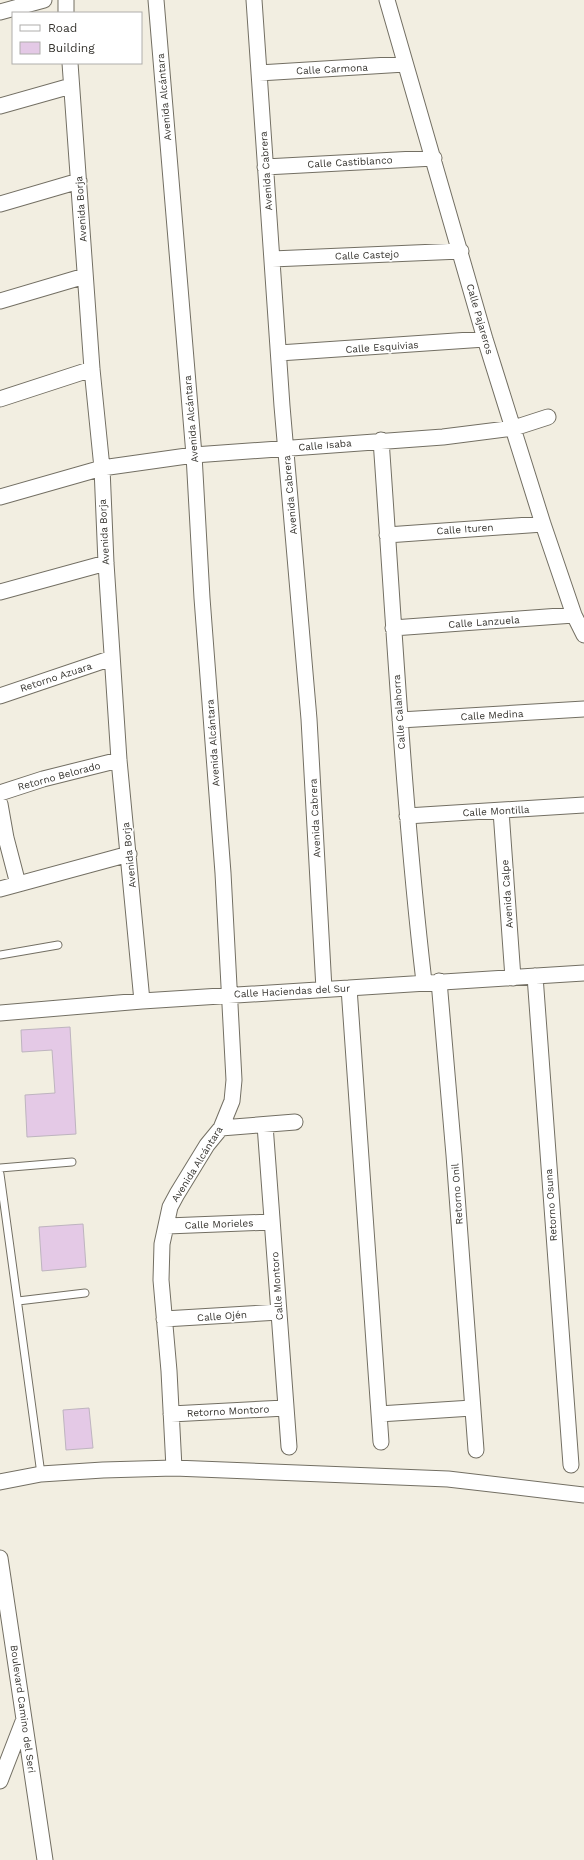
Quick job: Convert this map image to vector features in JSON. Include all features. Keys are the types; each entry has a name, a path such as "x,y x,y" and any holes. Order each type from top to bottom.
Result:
{"street":[{"path":"0,12 44,0"},
{"path":"66,0 66,12"},
{"name":"Avenida Alcántara","path":"156,0 194,455 230,995 234,1080 232,1101 221,1128 208,1145 170,1207 162,1244 161,1280 174,1468"},
{"name":"Avenida Cabrera","path":"254,0 286,448 309,719 324,989"},
{"name":"Calle Pajareros","path":"388,0 405,64 434,158 485,339 543,524 574,615 584,635"},
{"name":"Avenida Borja","path":"70,64 92,369 102,468 106,563 119,760 142,1001"},
{"name":"Calle Carmona","path":"259,73 405,64"},
{"path":"0,106 71,86"},
{"name":"Calle Castiblanco","path":"265,167 434,158"},
{"path":"0,204 79,180"},
{"name":"Calle Castejo","path":"272,259 461,251"},
{"path":"0,300 85,276"},
{"name":"Calle Esquivias","path":"279,353 485,339"},
{"path":"0,399 92,369"},
{"name":"Calle Isaba","path":"0,497 102,468 194,455 443,436 514,428 548,417"},
{"name":"Calle Calahorra","path":"381,440 407,816 424,982"},
{"name":"Calle Ituren","path":"387,535 543,524"},
{"path":"0,592 106,563"},
{"name":"Calle Lanzuela","path":"394,628 574,615"},
{"name":"Retorno Azuara","path":"0,696 112,658"},
{"name":"Calle Medina","path":"400,720 584,709"},
{"name":"Retorno Belorado","path":"0,794 43,779 119,760"},
{"path":"0,804 6,838 18,884"},
{"name":"Calle Montilla","path":"407,816 584,805"},
{"name":"Avenida Calpe","path":"501,811 513,978"},
{"path":"0,889 129,854"},
{"name":"Calle Haciendas del Sur","path":"0,1013 142,1001 584,973"},
{"name":"Retorno Osuna","path":"535,976 577,1433 571,1465"},
{"name":"Retorno Onil","path":"439,981 454,1155 476,1450"},
{"path":"349,988 381,1442"},
{"path":"221,1128 295,1122"},
{"name":"Calle Montoro","path":"265,1125 289,1447"},
{"name":"Calle Morieles","path":"167,1226 272,1222"},
{"name":"Calle Ojén","path":"164,1319 279,1312"},
{"name":"Retorno Montoro","path":"171,1414 286,1408"},
{"path":"379,1414 472,1408"},
{"path":"0,1482 41,1474 103,1470 174,1468 440,1479 584,1495"},
{"name":"Boulevard Camino del Seri","path":"0,1558 45,1860"},
{"path":"0,1781 24,1718"}],"lane":[{"path":"0,955 58,945"},
{"path":"0,1168 72,1162"},
{"path":"0,1174 41,1474"},
{"path":"18,1301 85,1293"}],"building":[{"path":"70,1027 76,1134 27,1137 25,1095 55,1093 52,1050 22,1052 21,1030"},
{"path":"83,1224 86,1267 42,1271 39,1227"},
{"path":"89,1408 93,1448 66,1450 63,1410"}]}
